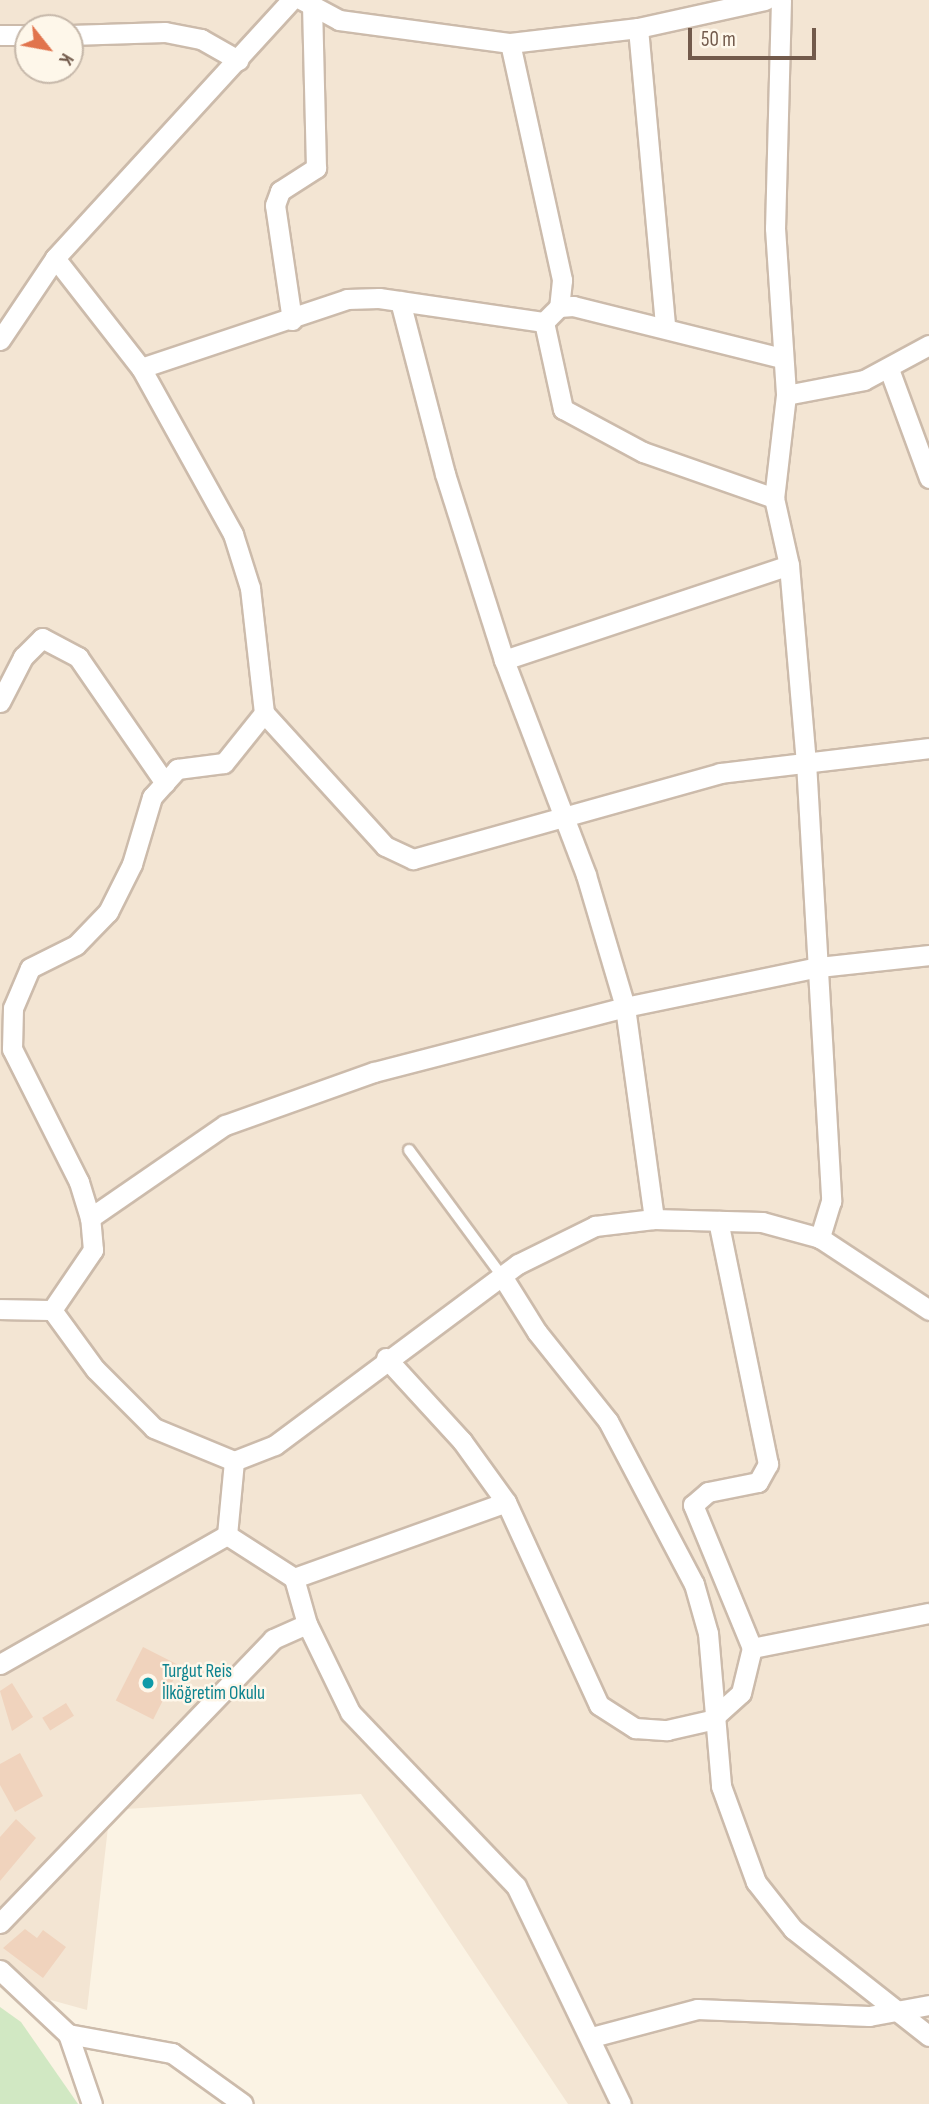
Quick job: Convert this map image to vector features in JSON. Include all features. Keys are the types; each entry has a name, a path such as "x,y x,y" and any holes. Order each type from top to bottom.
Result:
{"street":[{"path":"0,340 55,258 291,0"},
{"path":"292,320 275,205 280,191 316,168 307,5 339,20 510,43 638,28 765,0"},
{"path":"781,0 775,241 786,396 774,498 789,565 806,762 819,967 831,1201 820,1238"},
{"path":"638,28 665,326"},
{"path":"84,35 165,32 201,39 238,60"},
{"path":"510,43 562,280 559,307 544,322"},
{"path":"55,258 141,368 233,534 250,588 264,713 384,846 413,859 561,813 720,773 929,748"},
{"path":"141,368 292,320 347,299 400,301 544,322"},
{"path":"400,301 445,474 504,660 561,813 625,1007 654,1219"},
{"path":"559,307 665,326 782,358"},
{"path":"544,322 563,409 643,452 774,498"},
{"path":"786,396 889,369 929,345"},
{"path":"889,369 929,478"},
{"path":"504,660 789,565"},
{"path":"0,702 23,657 42,638 78,657 165,783"},
{"path":"52,1310 93,1250 90,1218 79,1182 12,1049 13,1008 30,968 76,945 108,912 152,797 177,769 224,763 264,713"},
{"path":"90,1218 225,1125 374,1072 625,1007 819,967 929,955"},
{"path":"52,1310 95,1369 155,1427 234,1461 275,1445 386,1358 502,1276 595,1226 654,1219 762,1222 820,1238 929,1310"},
{"path":"386,1358 462,1441 506,1502 599,1705 635,1728 667,1730 711,1720 741,1693 752,1648 693,1505 708,1492 758,1482 768,1464 721,1262 718,1221"},
{"path":"502,1276 537,1332 608,1421 694,1584 710,1645 711,1720 726,1807 761,1890 793,1929 929,2036"},
{"path":"0,1309 52,1310"},
{"path":"227,1535 234,1461"},
{"path":"294,1578 506,1502"},
{"path":"227,1535 294,1578 307,1624 360,1725 516,1886 592,2036 621,2104"},
{"path":"0,1664 227,1535"},
{"path":"752,1648 929,1613"},
{"path":"0,1923 273,1639 307,1624"},
{"path":"0,1970 68,2034 92,2104"},
{"path":"592,2036 697,2009 900,2014 929,2005"},
{"path":"68,2034 172,2053 243,2104"}],"lane":[{"path":"409,1150 502,1276"}],"shaded area":[{"path":"0,0 929,0 929,2104 568,2104 361,1794 110,1810 87,2010 0,1986"}],"green space":[{"path":"0,2007 21,2022 78,2104 0,2104"}],"building":[{"name":"Turgut Reis İlköğretim Okulu","path":"143,1647 180,1666 153,1720 116,1700"},
{"path":"12,1683 33,1717 12,1731 0,1691"},
{"path":"66,1703 74,1716 50,1731 42,1718"},
{"path":"20,1753 43,1796 15,1812 0,1785 0,1764"},
{"path":"16,1819 36,1838 0,1881 0,1837"},
{"path":"25,1929 37,1938 43,1930 66,1947 43,1978 3,1948"}],"place":[{"name":"Turgut Reis İlköğretim Okulu","path":"148,1683"}]}
